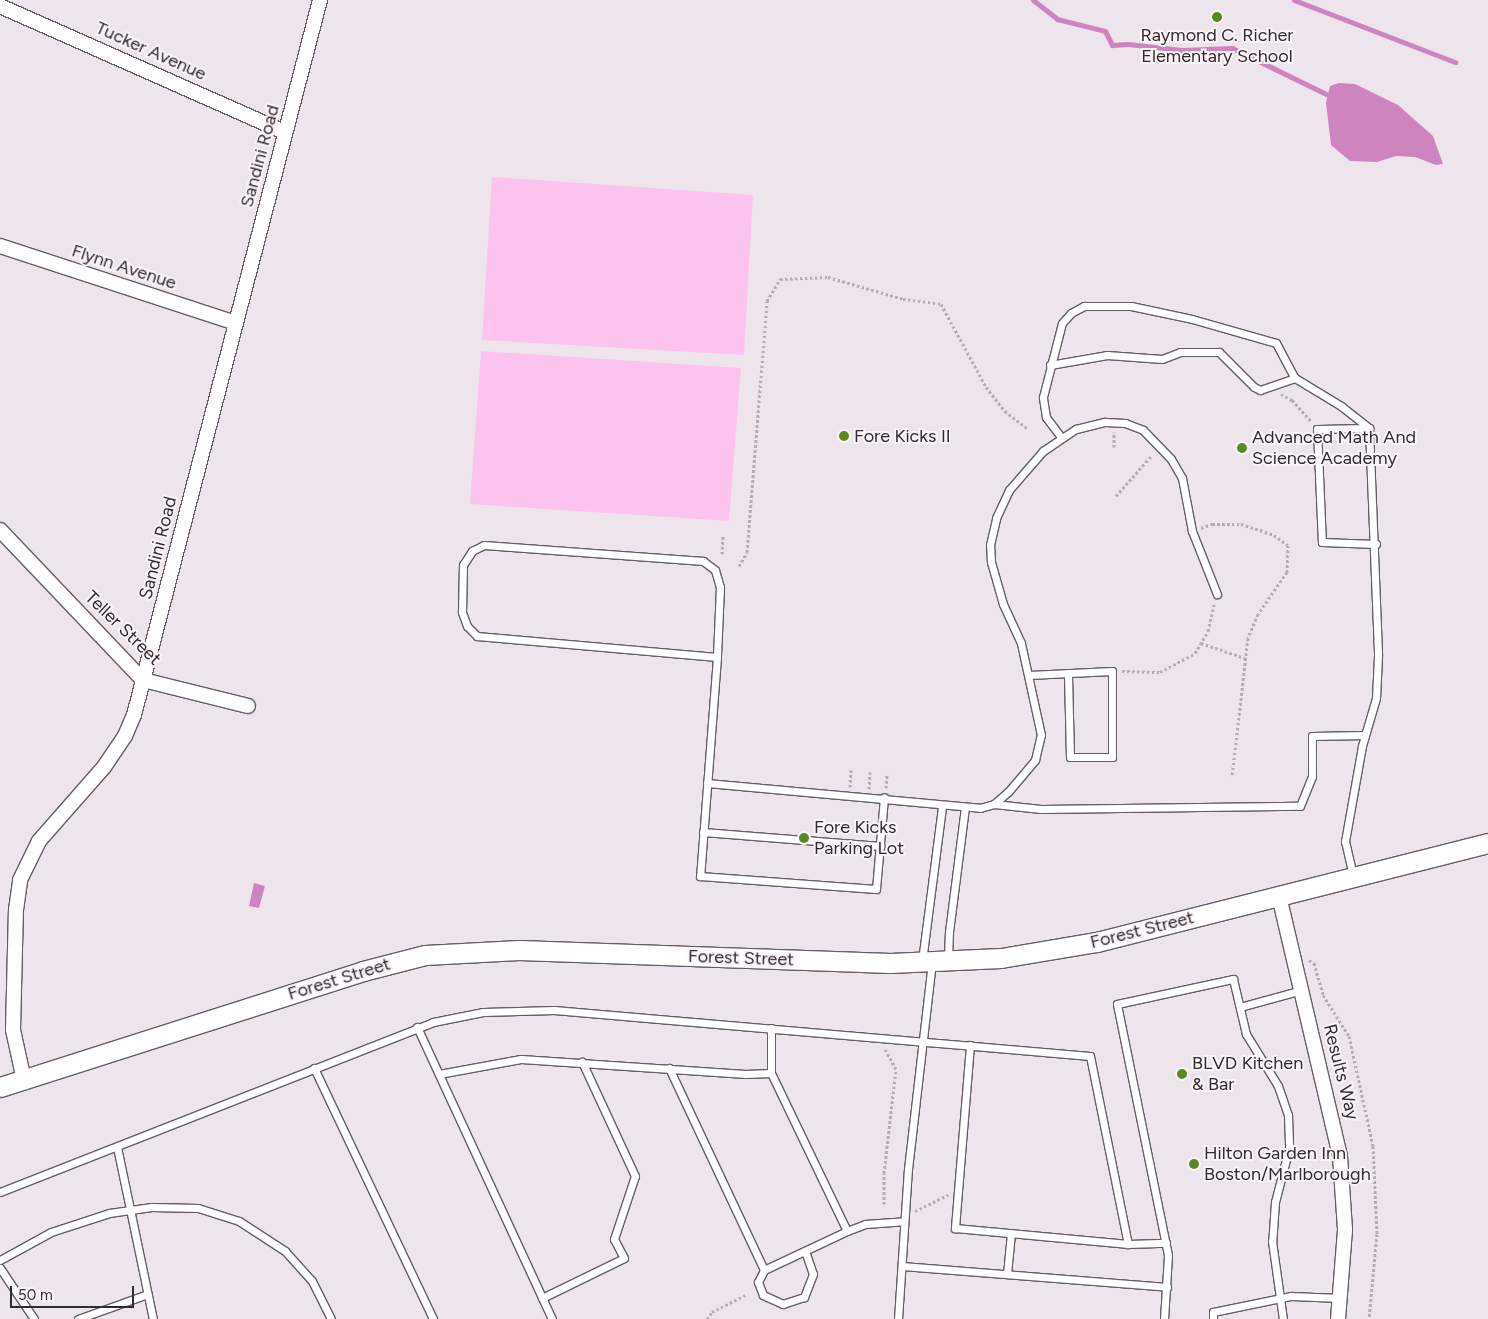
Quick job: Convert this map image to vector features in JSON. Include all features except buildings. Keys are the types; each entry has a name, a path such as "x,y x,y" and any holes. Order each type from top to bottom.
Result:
{"main road":[{"name":"Forest Street","path":"0,1087 370,969 437,954 519,950 934,963 1077,947 1488,844"}],"street":[{"name":"Sandini Road","path":"24,1080 13,1030 16,910 20,880 45,833 97,775 121,742 134,715 320,0"},
{"name":"Tucker Avenue","path":"0,6 286,132"},
{"name":"Flynn Avenue","path":"0,246 236,323"},
{"name":"Teller Street","path":"0,530 143,680 248,706"},
{"name":"Results Way","path":"1279,896 1340,1156 1345,1223 1338,1319"}],"lane":[{"path":"1061,438 1044,407 1043,397 1056,338 1071,312 1084,306 1108,304 1192,319 1276,343 1295,378 1342,406 1369,428 1376,544 1376,698 1365,735 1345,841 1354,877"},
{"path":"1050,365 1107,355 1162,359 1180,352 1213,351 1226,356 1260,390 1295,378"},
{"path":"994,804 1020,780 1036,758 1041,735 1021,643 1003,604 991,562 990,545 996,518 1009,490 1027,467 1061,438 1076,429 1115,422 1143,430 1160,446 1182,478 1192,531 1217,594"},
{"path":"1369,428 1317,429 1322,542 1376,544"},
{"path":"717,657 477,636 467,626 462,612 463,565 472,551 484,546 703,561 715,570 720,587 717,657 700,876 876,889 884,797"},
{"path":"1029,675 1112,671 1112,757 1070,757 1068,674"},
{"path":"707,782 884,797 942,806 980,808 994,804 1041,809 1300,806 1312,776 1312,736 1365,735"},
{"path":"898,1319 904,1220 923,1041 934,963 942,806"},
{"path":"934,963 949,932 966,807"},
{"path":"703,832 880,846"},
{"path":"1164,1319 1169,1258 1117,1004 1233,979 1249,1042 1278,1086 1288,1115 1289,1148 1272,1233 1283,1319"},
{"path":"1240,1007 1302,990"},
{"path":"0,1192 418,1027 471,1013 529,1010 771,1028 1090,1056 1128,1244"},
{"path":"418,1027 552,1319"},
{"path":"771,1028 771,1072 847,1232"},
{"path":"970,1045 955,1228 1128,1244 1166,1243"},
{"path":"439,1074 511,1060 771,1072"},
{"path":"542,1298 624,1258 614,1239 635,1176 582,1062"},
{"path":"314,1068 433,1319"},
{"path":"669,1068 764,1270"},
{"path":"117,1147 153,1319"},
{"path":"0,1260 61,1228 130,1209 198,1208 248,1226 276,1244 300,1266 331,1319"},
{"path":"805,1251 813,1279 807,1294 796,1302 780,1304 763,1295 758,1282 764,1270 805,1251 847,1232 872,1222 904,1220"},
{"path":"1007,1274 1011,1233"},
{"path":"902,1266 1167,1287"},
{"path":"0,1268 34,1319"},
{"path":"78,1319 148,1294"},
{"path":"1213,1319 1213,1312 1280,1298 1305,1294 1341,1298"}],"path":[{"path":"739,566 748,552 767,301 780,278 828,277 904,298 941,304 986,387 1005,412 1028,429"},
{"path":"1267,387 1292,400 1317,429"},
{"path":"1116,496 1160,446"},
{"path":"1192,531 1212,524 1241,524 1274,534 1288,545 1287,572 1258,614 1248,638 1232,776"},
{"path":"722,554 724,535"},
{"path":"1112,671 1160,672 1195,654 1208,631 1217,594"},
{"path":"1201,643 1245,658"},
{"path":"849,794 851,770"},
{"path":"868,796 870,772"},
{"path":"1309,960 1314,963 1323,995 1349,1036 1373,1146 1378,1199 1369,1319"},
{"path":"884,1204 884,1173 896,1069 885,1049"},
{"path":"915,1211 948,1195 958,1196"},
{"path":"707,1319 712,1312 746,1295"}],"shaded area":[{"path":"1339,83 1355,84 1398,105 1433,136 1443,164 1436,165 1415,157 1396,156 1377,162 1350,161 1331,145 1326,103 1330,86"},
{"path":"492,177 753,195 744,355 482,340"},
{"path":"481,351 741,368 729,521 470,504"},
{"path":"254,883 265,886 259,908 249,906"}],"waterway":[{"path":"1033,0 1057,19 1105,31 1112,45 1128,44 1182,50 1232,48 1328,95"},
{"path":"1294,0 1455,62"}],"place":[{"name":"Raymond C. Richer Elementary School","path":"1217,17"},
{"name":"Fore Kicks II","path":"844,436"},
{"name":"Advanced Math And Science Academy","path":"1242,448"},
{"name":"Fore Kicks Parking Lot","path":"804,838"},
{"name":"BLVD Kitchen & Bar","path":"1182,1074"},
{"name":"Hilton Garden Inn Boston/Marlborough","path":"1194,1164"}]}
